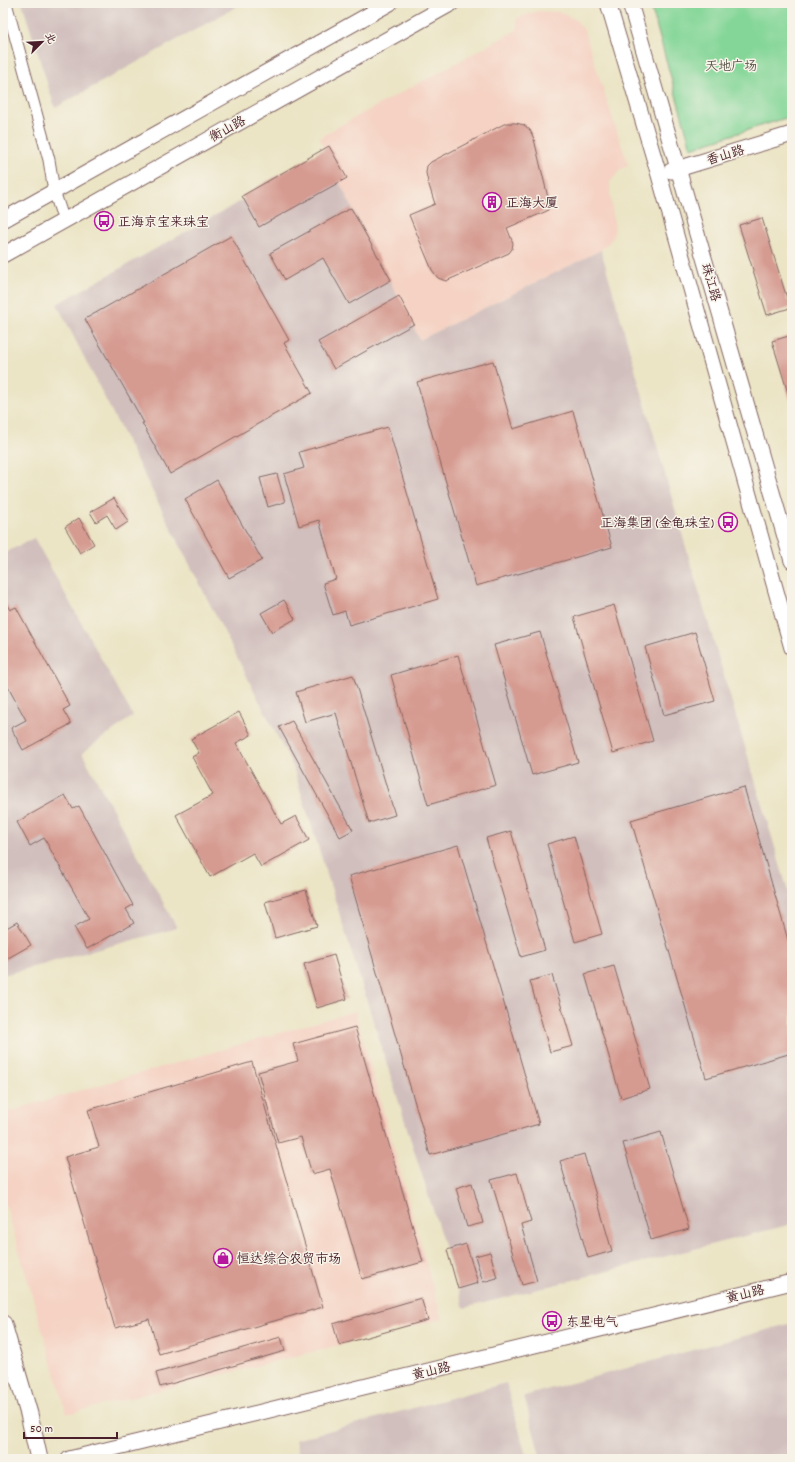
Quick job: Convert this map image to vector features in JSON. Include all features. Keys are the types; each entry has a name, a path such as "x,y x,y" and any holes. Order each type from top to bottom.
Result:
{"main road":[{"path":"3,220 390,3"},
{"name":"衡山路","path":"3,255 225,129 452,3"},
{"path":"608,3 659,175 792,648"},
{"name":"珠江路","path":"630,3 792,561"},
{"name":"香山路","path":"659,175 792,134"},
{"name":"黄山路","path":"69,1459 792,1282"},
{"path":"3,1324 29,1414 39,1459"}],"street":[{"path":"6,3 49,160 54,191 64,221"}],"shaded area":[{"path":"22,3 243,3 55,108"},
{"path":"538,11 559,12 575,19 584,30 628,165 620,170 610,182 615,228 613,238 601,250 420,340 325,154 320,138 332,130 517,30 517,18"},
{"path":"325,154 420,340 601,250 689,558 792,905 792,1224 464,1308 293,767 57,304"},
{"path":"34,538 133,716 82,753 177,928 3,975 3,554"},
{"name":"恒达综合农贸市场","path":"355,1011 442,1319 67,1414 3,1196 3,1113"},
{"path":"792,1323 792,1459 541,1459 524,1396"},
{"path":"506,1383 527,1459 300,1459 295,1440"}],"green space":[{"name":"天地广场","path":"650,3 792,3 792,116 691,148"}],"building":[{"name":"正海大厦","path":"506,123 524,125 530,130 534,139 550,206 547,211 507,228 513,243 512,249 509,253 446,281 438,278 432,270 409,215 435,204 426,173 427,166 431,162"},
{"path":"329,146 347,178 259,227 242,196"},
{"path":"351,208 391,280 349,304 323,258 285,280 270,253"},
{"path":"762,218 790,308 767,315 739,225"},
{"path":"231,236 289,340 284,343 312,393 170,474 142,423 144,423 85,319"},
{"path":"399,296 414,324 334,369 318,342"},
{"path":"792,335 792,406 772,341"},
{"path":"493,361 513,429 573,411 612,547 476,586 417,382"},
{"path":"388,427 438,599 349,625 345,611 333,615 323,583 336,579 319,520 299,526 284,474 304,468 299,452"},
{"path":"277,474 285,502 268,507 260,478"},
{"path":"217,480 262,560 229,578 185,499"},
{"path":"114,498 128,522 116,530 107,515 96,522 90,512"},
{"path":"79,518 94,544 80,553 65,527"},
{"path":"3,598 10,610 16,607 70,706 63,710 71,724 23,750 11,728 26,720 3,678"},
{"path":"284,600 295,619 272,632 261,613"},
{"path":"614,605 653,741 613,753 574,617"},
{"path":"540,632 578,762 532,775 494,645"},
{"path":"695,632 715,701 664,715 645,647"},
{"path":"458,655 496,785 428,805 391,675"},
{"path":"353,675 395,815 369,823 336,713 305,722 296,692"},
{"path":"239,712 251,735 236,743 281,824 296,816 309,840 261,867 253,853 210,877 176,815 213,795 192,757 199,753 191,739"},
{"path":"292,721 353,830 340,837 279,727"},
{"path":"744,787 792,954 792,1053 706,1078 631,820"},
{"path":"65,795 73,809 79,806 133,905 126,909 134,923 87,949 74,927 89,919 44,838 30,846 17,822"},
{"path":"511,831 545,950 521,957 486,838"},
{"path":"574,836 602,934 575,942 547,844"},
{"path":"458,845 539,1124 430,1155 349,876"},
{"path":"306,890 317,926 275,938 265,902"},
{"path":"17,922 31,945 3,961 3,930"},
{"path":"334,955 347,999 317,1008 304,964"},
{"path":"614,966 650,1089 621,1098 585,974"},
{"path":"552,975 573,1046 550,1052 530,981"},
{"path":"355,1027 423,1262 362,1279 330,1169 312,1174 301,1137 278,1143 258,1072 298,1061 293,1044"},
{"path":"252,1062 323,1307 159,1354 149,1319 115,1328 65,1157 99,1147 88,1110"},
{"path":"661,1132 689,1229 651,1240 623,1143"},
{"path":"584,1154 612,1251 588,1258 560,1161"},
{"path":"517,1173 531,1222 521,1225 537,1281 522,1285 491,1180"},
{"path":"472,1183 483,1223 467,1227 456,1188"},
{"path":"466,1244 478,1283 458,1289 447,1250"},
{"path":"490,1252 497,1278 483,1282 475,1256"},
{"path":"421,1298 428,1320 339,1345 333,1324"},
{"path":"281,1337 285,1351 160,1387 156,1373"}],"place":[{"name":"正海大厦","path":"492,202"},
{"name":"正海京宝来珠宝","path":"104,221"},
{"name":"正海集团 (金龟珠宝)","path":"728,522"},
{"name":"恒达综合农贸市场","path":"223,1258"},
{"name":"东星电气","path":"552,1321"}]}
